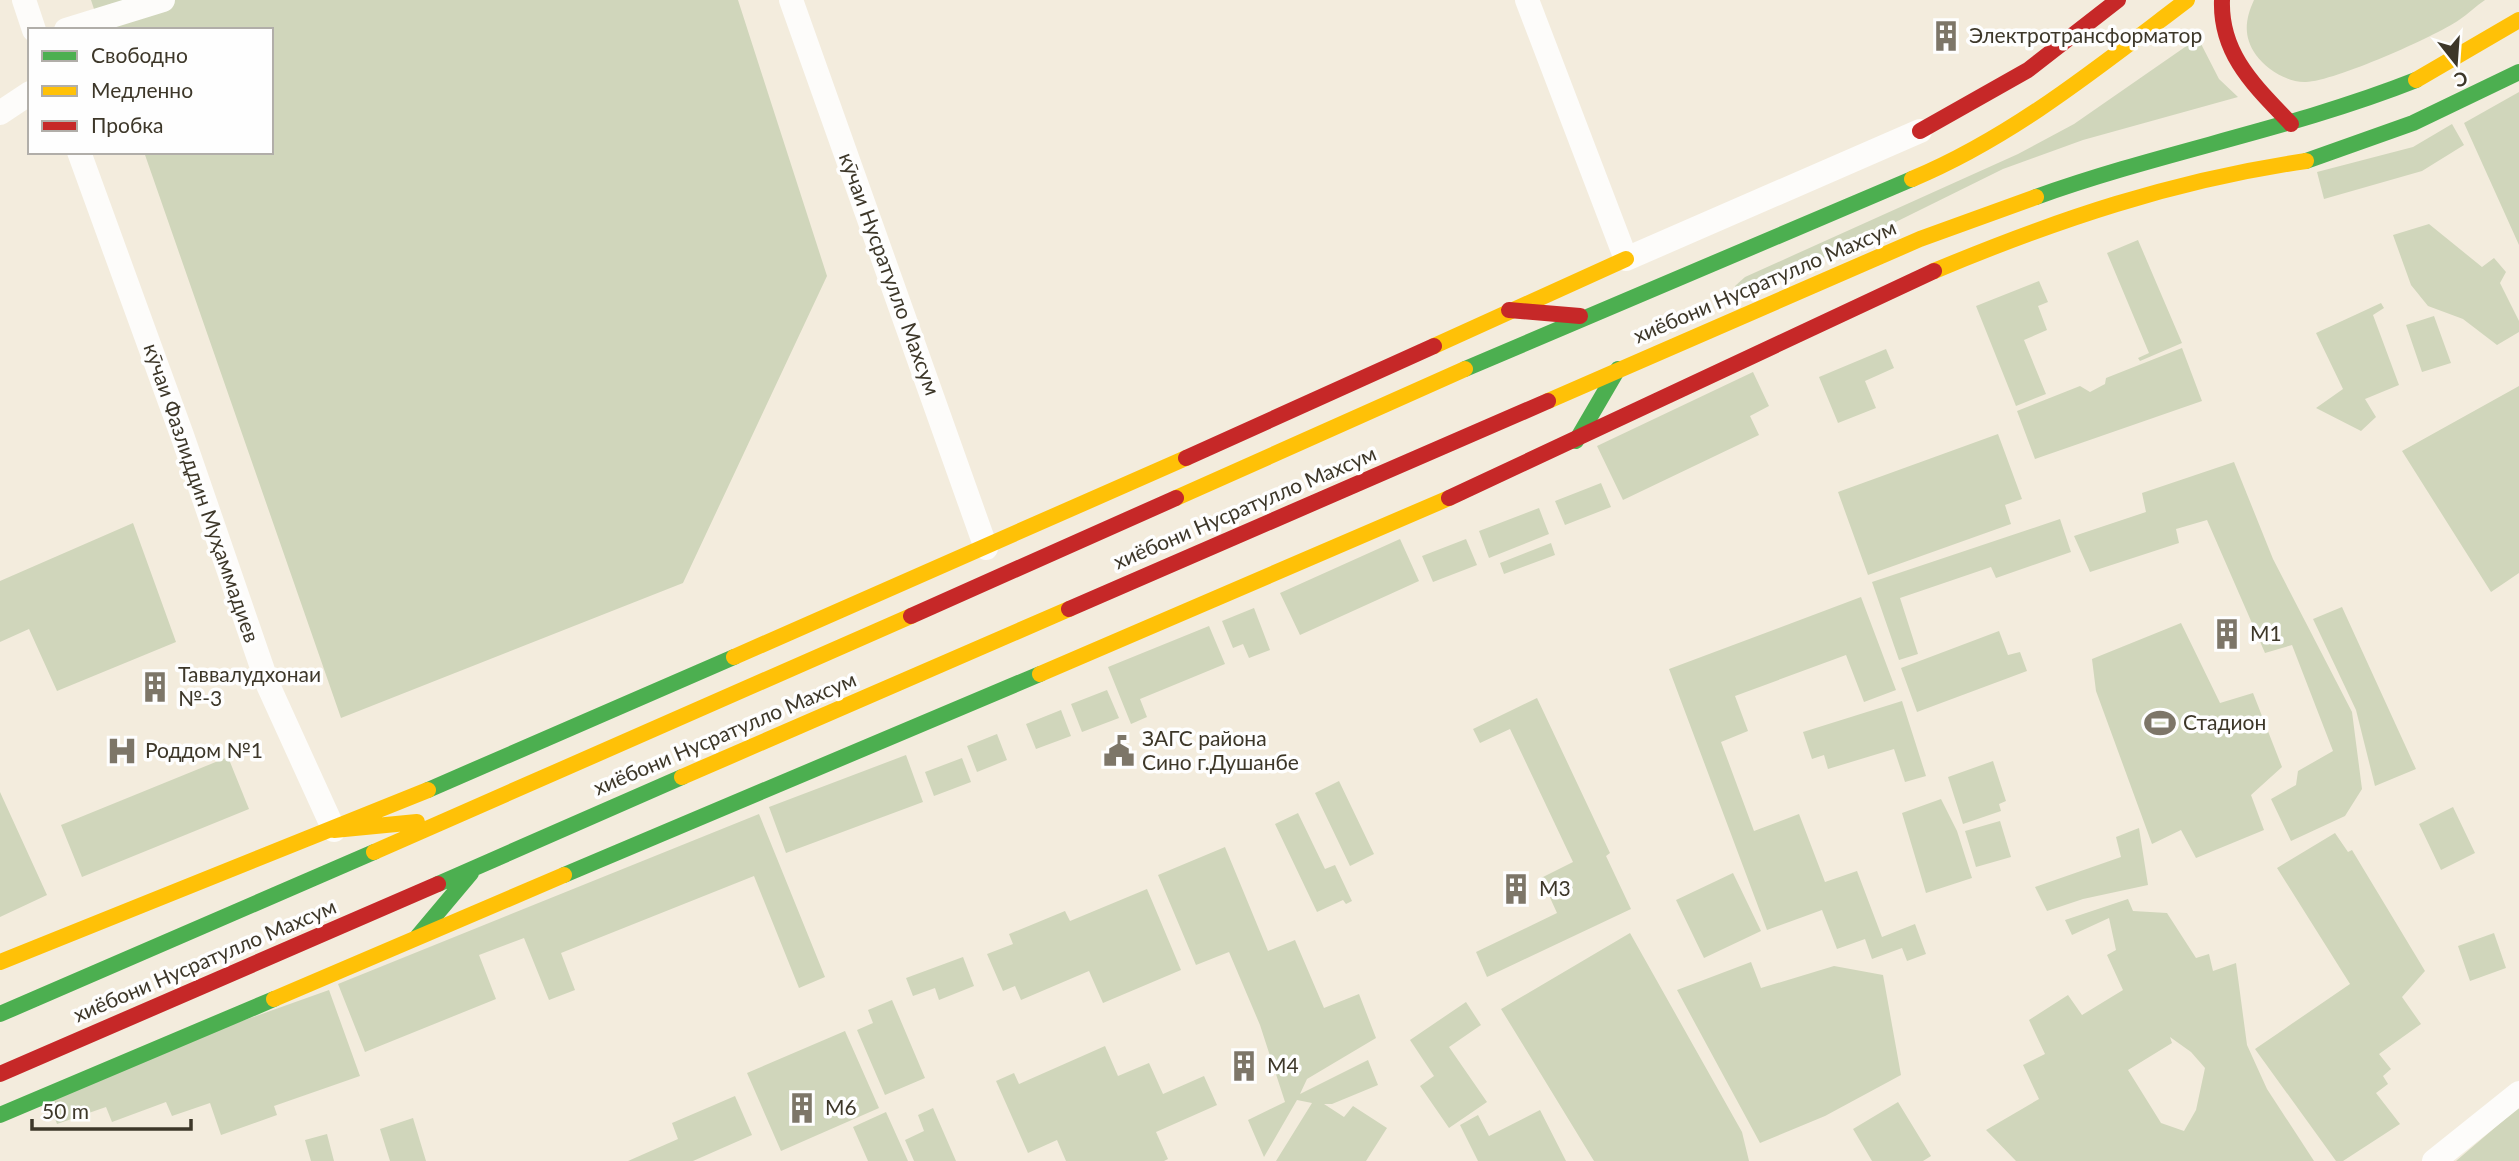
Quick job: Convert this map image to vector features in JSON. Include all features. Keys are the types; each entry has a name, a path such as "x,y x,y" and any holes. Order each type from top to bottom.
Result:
{"main road":[{"path":"1920,131 2028,70 2118,0"},
{"name":"хиёбони Нусратулло Махсум","path":"0,1014 324,876 451,818 565,777 1585,316 1927,173 2012,125 2092,72 2188,0"},
{"path":"2222,0 2219,19 2228,47 2245,77 2291,124"},
{"name":"хиёбони Нусратулло Махсум","path":"0,1074 477,867 581,812 1920,239 2035,195 2105,172 2291,124 2360,102 2424,77 2519,20"},
{"path":"0,1115 1409,517 1576,441 1915,279 2034,229 2146,193 2251,169 2318,159 2413,123 2519,72"},
{"path":"0,962 334,830 986,548 1626,259"},
{"path":"1509,310 1585,316"},
{"path":"1576,441 1618,369"},
{"path":"334,830 451,818"},
{"path":"418,936 477,867"}],"street":[{"path":"24,0 33,28"},
{"path":"72,28 163,0"},
{"name":"кӯчаи Нусратулло Махсум","path":"791,0 986,548"},
{"path":"1527,0 1626,259 1920,131"},
{"path":"0,113 28,94"},
{"name":"кӯчаи Фазлиддин Муҳаммадиев","path":"80,154 182,435 268,685 334,830"},
{"path":"2434,1161 2519,1093"}],"green space":[{"path":"91,0 738,0 827,276 683,583 341,718 145,154 273,154 273,28 100,28"},
{"path":"2254,0 2485,0 2446,28 2407,47 2339,74 2320,80 2299,82 2278,74 2256,55 2252,48 2247,28"},
{"path":"2198,38 2219,79 2238,97 2083,140 2003,169 1750,294 1738,294 1735,286 1745,277 2018,154 2074,124"},
{"path":"2519,92 2519,245 2464,123"},
{"path":"2452,124 2464,145 2422,171 2324,199 2317,172 2413,147"},
{"path":"2429,224 2482,267 2494,258 2506,272 2500,283 2519,321 2519,332 2497,345 2463,319 2428,306 2411,285 2393,235"},
{"path":"2138,240 2182,343 2140,361 2138,358 2149,353 2107,253"},
{"path":"2039,281 2048,302 2038,306 2047,330 2024,340 2046,394 2016,406 1976,306"},
{"path":"2381,303 2384,308 2373,315 2399,385 2365,399 2376,417 2361,431 2316,408 2343,389 2316,333"},
{"path":"2434,316 2451,363 2422,372 2406,325"},
{"path":"2182,348 2202,401 2035,459 2017,411 2080,386 2090,392 2105,384 2106,378"},
{"path":"1886,349 1894,368 1865,381 1876,408 1838,423 1819,377"},
{"path":"1753,372 1769,406 1750,416 1759,435 1623,500 1597,446"},
{"path":"2519,386 2519,573 2491,592 2402,451"},
{"path":"1998,434 2022,499 2005,505 2011,524 1868,575 1838,492"},
{"path":"2234,462 2273,559 2352,712 2362,789 2345,816 2291,841 2271,799 2296,785 2298,771 2333,751 2292,645 2265,653 2207,520 2176,529 2179,543 2090,572 2074,536 2146,512 2142,493"},
{"path":"1601,483 1611,507 1565,525 1555,501"},
{"path":"1539,508 1549,534 1489,558 1479,531"},
{"path":"2060,519 2071,552 1996,578 1991,567 1900,598 1918,654 1899,660 1872,582"},
{"path":"133,523 176,642 57,691 29,629 0,642 0,581"},
{"path":"1400,539 1419,581 1300,635 1280,593"},
{"path":"1466,539 1477,565 1433,582 1422,556"},
{"path":"1551,543 1555,555 1504,574 1500,563"},
{"path":"1861,597 1896,690 1864,702 1846,655 1735,696 1748,731 1721,742 1754,831 1799,814 1825,882 1857,871 1882,937 1915,924 1926,954 1907,961 1902,948 1872,959 1865,939 1837,949 1822,910 1767,930 1669,669"},
{"path":"2342,607 2416,769 2375,786 2356,710 2313,619"},
{"path":"1254,608 1270,650 1249,658 1243,644 1233,648 1222,621"},
{"path":"2181,623 2220,703 2253,693 2282,767 2251,795 2264,830 2196,858 2181,830 2152,844 2096,691 2092,659"},
{"path":"1209,626 1225,664 1140,699 1147,717 1131,724 1108,667"},
{"path":"1999,631 2008,655 2020,652 2027,671 1917,712 1901,668"},
{"path":"1107,690 1119,718 1082,732 1071,704"},
{"path":"1537,698 1610,853 1606,856 1631,909 1487,977 1476,952 1557,913 1541,878 1573,862 1510,729 1480,743 1473,729"},
{"path":"1902,701 1926,776 1905,782 1894,749 1828,769 1824,755 1812,759 1803,732"},
{"path":"1061,710 1071,736 1036,749 1026,724"},
{"path":"997,734 1007,760 977,772 967,746"},
{"path":"906,755 923,802 786,853 769,807"},
{"path":"228,757 249,809 82,877 61,825"},
{"path":"962,758 971,782 934,796 925,772"},
{"path":"1993,761 2006,801 1999,804 2001,811 1963,824 1948,777"},
{"path":"1339,781 1374,854 1350,866 1315,793"},
{"path":"0,792 47,895 0,917"},
{"path":"1941,799 1957,831 1972,878 1926,893 1902,813"},
{"path":"2453,807 2475,853 2441,870 2419,824"},
{"path":"1298,813 1325,869 1335,865 1352,901 1346,904 1343,900 1317,912 1275,824"},
{"path":"759,814 825,977 799,988 754,876 561,953 575,990 549,1000 524,938 479,955 496,999 365,1052 338,984"},
{"path":"2000,821 2011,857 1976,867 1965,831"},
{"path":"2139,828 2148,885 2083,899 2047,911 2035,887 2121,857 2116,837"},
{"path":"2335,833 2348,852 2352,850 2425,971 2402,997 2421,1024 2379,1054 2391,1069 2383,1076 2388,1084 2376,1093 2400,1124 2343,1161 2336,1161 2255,1049 2350,984 2277,868"},
{"path":"1225,847 1268,951 1295,940 1324,1008 1359,994 1376,1038 1307,1079 1300,1094 1368,1060 1378,1085 1332,1104 1324,1104 1344,1117 1353,1106 1387,1128 1366,1161 1276,1161 1312,1103 1297,1100 1264,1157 1248,1120 1285,1102 1260,1025 1229,952 1196,965 1158,875"},
{"path":"1733,873 1761,931 1704,958 1676,900"},
{"path":"1147,889 1181,970 1103,1003 1089,971 1021,1000 1015,986 1003,991 987,954 1013,944 1009,934 1065,911 1070,921"},
{"path":"2128,899 2133,911 2167,913 2196,958 2209,954 2213,971 2236,963 2247,1045 2267,1089 2314,1161 2016,1161 1986,1130 2039,1099 2023,1065 2045,1054 2029,1020 2068,995 2082,1015 2123,990 2107,955 2116,950 2109,918 2072,935 2065,920","holes":["2170,1037 2191,1052 2205,1068 2196,1110 2184,1131 2161,1123 2128,1070 2172,1043"]},
{"path":"1630,933 1742,1132 1749,1161 1594,1161 1501,1009"},
{"path":"2494,933 2506,968 2470,981 2458,946"},
{"path":"963,957 974,986 939,1000 935,988 913,996 906,978"},
{"path":"1751,962 1761,988 1834,966 1883,975 1901,1075 1825,1116 1760,1143 1677,990"},
{"path":"329,990 360,1076 274,1106 277,1115 221,1135 210,1103 172,1116 166,1102 112,1122 106,1107 57,1124 45,1091"},
{"path":"892,1000 925,1078 885,1095 857,1030 873,1023 868,1010"},
{"path":"1466,1002 1481,1025 1449,1047 1487,1102 1449,1128 1420,1086 1434,1076 1410,1040"},
{"path":"845,1031 879,1108 781,1151 747,1073"},
{"path":"1105,1046 1118,1076 1149,1063 1163,1094 1204,1076 1217,1105 1156,1132 1168,1159 1164,1161 1066,1161 1057,1140 1028,1153 996,1081 1014,1073 1019,1084"},
{"path":"735,1096 752,1135 693,1161 628,1161 678,1139 672,1123"},
{"path":"1898,1102 1931,1156 1923,1161 1872,1161 1853,1129"},
{"path":"2519,1107 2519,1161 2456,1161"},
{"path":"933,1108 956,1161 914,1161 905,1140 924,1131 918,1115"},
{"path":"1540,1110 1566,1161 1478,1161 1460,1125 1478,1115 1489,1136"},
{"path":"886,1112 908,1161 868,1161 853,1127"},
{"path":"413,1118 426,1161 390,1161 380,1129"},
{"path":"327,1134 334,1161 311,1161 305,1140"}],"traffic: fast":[{"path":"2306,161 2413,123 2519,72"},
{"path":"2036,197 2083,181 2322,113 2416,80"},
{"path":"1465,369 1912,179"},
{"path":"1576,441 1618,369"},
{"path":"428,790 734,657"},
{"path":"564,875 1040,674"},
{"path":"438,884 682,777"},
{"path":"0,1014 374,852"},
{"path":"418,936 471,873"},
{"path":"0,1115 274,999"}],"traffic: slow":[{"path":"1912,179 1949,162 2021,121 2187,0"},
{"path":"2416,80 2519,20"},
{"path":"1934,271 2025,235 2116,204 2209,179 2306,161"},
{"path":"1548,401 1920,239 2036,197"},
{"path":"1434,346 1626,259"},
{"path":"1176,498 1465,369"},
{"path":"734,657 1186,458"},
{"path":"1040,674 1449,498"},
{"path":"682,777 1069,609"},
{"path":"374,852 911,616"},
{"path":"0,962 428,790"},
{"path":"334,830 417,822"},
{"path":"274,999 564,875"}],"traffic: jam":[{"path":"1920,131 2028,70 2118,0"},
{"path":"2222,0 2223,20 2234,54 2253,83 2291,124"},
{"path":"1449,498 1934,271"},
{"path":"1509,310 1580,316"},
{"path":"1186,458 1434,346"},
{"path":"1069,609 1548,401"},
{"path":"911,616 1176,498"},
{"path":"0,1074 438,884"}],"place":[{"name":"Электротрансформатор","path":"1946,36"},
{"name":"М1","path":"2227,634"},
{"name":"Таввалудхонаи №-3","path":"155,687"},
{"name":"Стадион","path":"2160,723"},
{"name":"Роддом №1","path":"122,751"},
{"name":"ЗАГС района Сино г.Душанбе","path":"1119,751"},
{"name":"M3","path":"1516,889"},
{"name":"М4","path":"1244,1066"},
{"name":"М6","path":"802,1108"}]}
